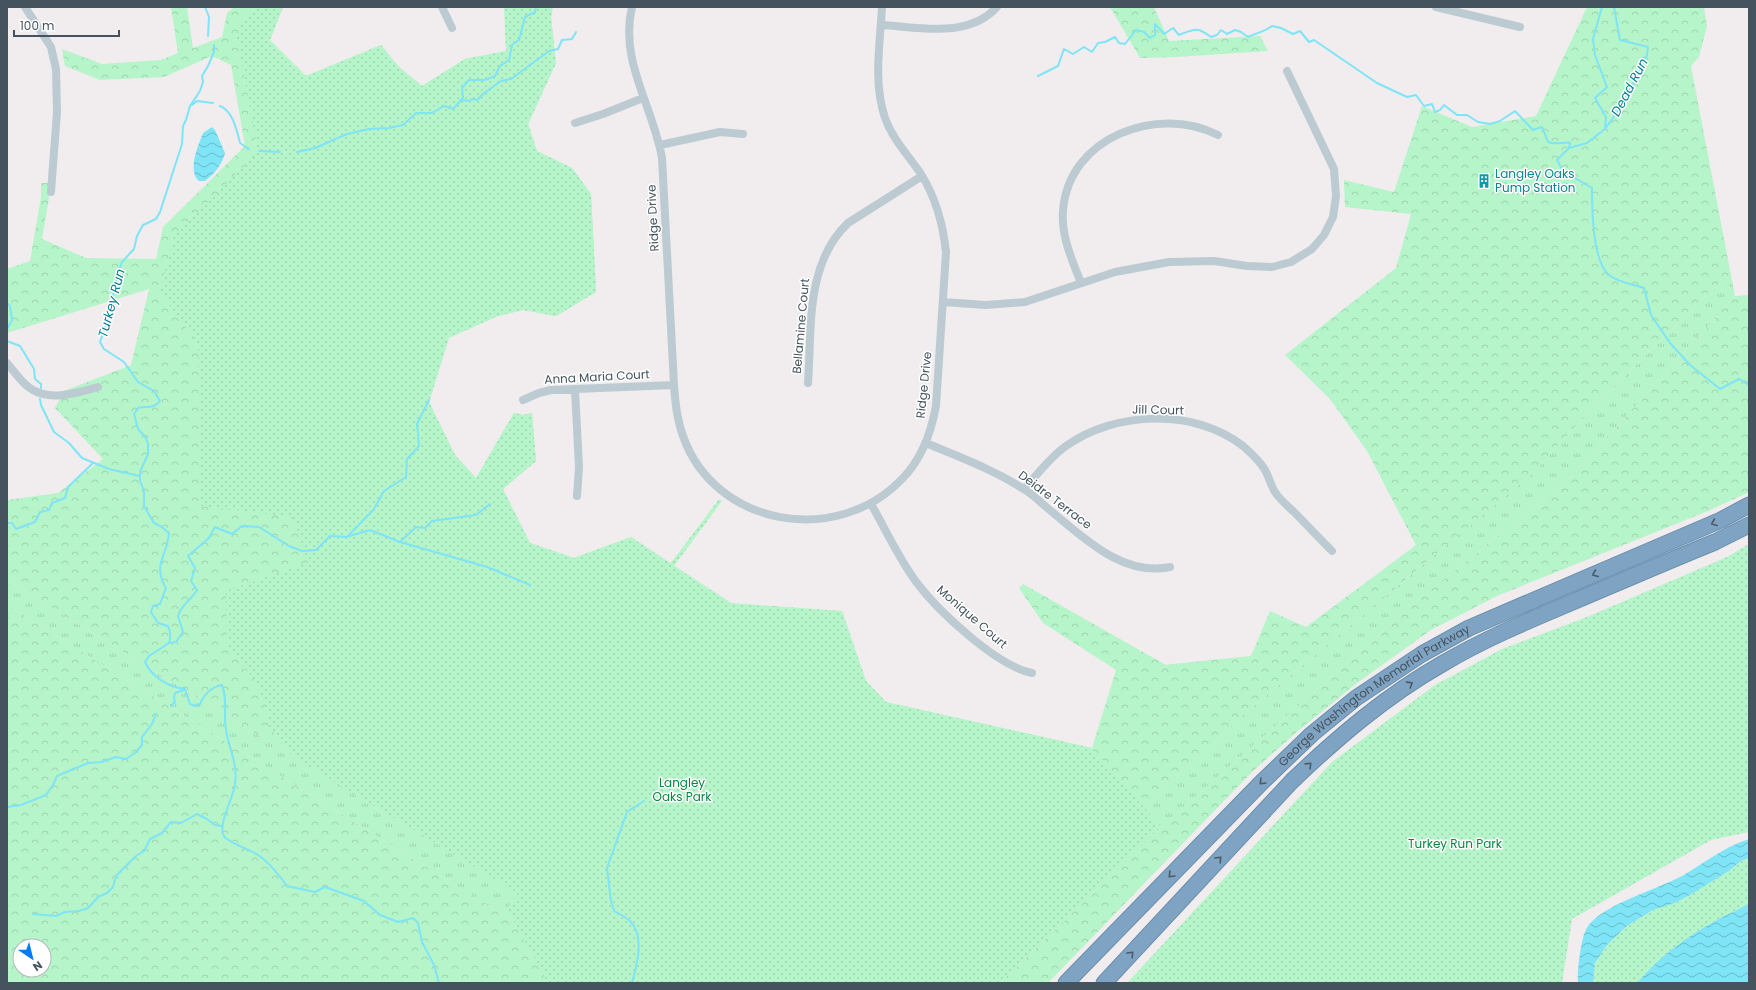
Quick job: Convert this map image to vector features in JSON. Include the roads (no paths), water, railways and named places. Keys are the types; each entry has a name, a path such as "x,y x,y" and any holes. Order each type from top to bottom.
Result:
{"highway":[{"name":"George Washington Memorial Parkway","path":"1066,983 1261,783 1312,734 1362,694 1416,657 1469,628 1721,520 1749,505"},
{"name":"George Washington Memorial Parkway","path":"1104,983 1292,781 1321,752 1356,723 1404,688 1441,664 1502,632 1715,542 1749,525"}],"street":[{"path":"25,7 51,47 56,69 57,112 51,192"},
{"path":"442,7 452,28"},
{"name":"Ridge Drive","path":"632,7 629,30 629,46 635,74 660,145 662,158 674,385 679,422 689,450 696,462 711,481 736,500 764,514 780,518 810,520 838,517 871,504 892,489 912,468 926,443 936,406 946,252 944,235 936,204 922,176 892,133 881,105 877,72 882,7"},
{"path":"881,25 948,29 979,22 997,7"},
{"path":"1436,7 1520,27"},
{"path":"943,302 976,305 1015,303 1040,297 1114,272 1169,262 1214,261 1265,267 1283,264 1312,249 1324,235 1330,223 1335,204 1334,169 1287,71"},
{"path":"575,123 643,98"},
{"path":"1081,283 1064,236 1063,211 1070,180 1089,153 1106,140 1133,128 1170,124 1186,124 1208,130 1218,135"},
{"path":"660,145 720,132 743,134"},
{"name":"Bellamine Court","path":"808,383 815,286 819,269 830,246 840,231 848,223 867,209 922,176"},
{"path":"7,363 27,386 44,394 68,396 98,387"},
{"name":"Anna Maria Court","path":"523,400 539,393 551,390 674,385"},
{"path":"575,390 579,467 577,496"},
{"name":"Jill Court","path":"1024,489 1055,455 1079,438 1095,430 1111,425 1140,420 1172,420 1189,422 1210,428 1232,438 1243,446 1260,462 1274,492 1332,551"},
{"name":"Deidre Terrace","path":"926,443 992,472 1024,489 1102,550 1123,562 1144,569 1170,567"},
{"name":"Monique Court","path":"871,504 904,563 928,596 978,643 1014,667 1032,673"}],"water":[{"path":"212,127 215,130 225,153 220,165 214,172 205,181 199,181 194,171 195,158 203,133"},
{"path":"1749,839 1749,858 1741,861 1729,871 1690,895 1675,903 1653,910 1627,926 1607,945 1595,963 1593,983 1578,983 1578,970 1583,937 1588,926 1596,918 1619,904 1682,876 1722,851"},
{"path":"1749,903 1749,983 1637,983 1664,956 1684,941"}],"waterway":[{"name":"Turkey Run","path":"205,7 209,17 208,36"},
{"path":"297,152 315,148 347,134 369,129 389,128 403,125 416,113 432,113 444,106 453,109 463,98 462,88 469,80 485,80 495,76 500,66 509,60 512,45 519,40 525,17 535,12 536,7"},
{"path":"1602,7 1593,39 1595,55 1607,87 1595,98 1606,117 1605,128"},
{"name":"Dead Run","path":"1614,7 1620,40 1648,47 1647,55 1623,104 1605,129 1587,143 1569,148 1557,160 1563,171 1592,188 1594,234 1600,259 1609,275 1622,282 1644,288 1651,315 1670,343 1690,365 1720,389 1739,379 1749,385"},
{"path":"1038,76 1058,66 1064,49 1073,54 1084,47 1092,52 1098,43 1105,42 1115,37 1119,43 1125,44 1136,30 1144,32 1150,38 1155,35 1155,24 1164,34 1173,28 1179,35 1188,31 1199,30 1211,37 1217,35 1221,30 1227,34 1235,30 1248,37 1272,26 1281,28 1293,34 1300,31 1309,42 1314,40 1377,83 1407,97 1416,95 1424,106 1432,104 1435,112 1440,110 1444,105 1457,115 1467,115 1478,122 1490,124 1500,121 1515,111 1533,130 1542,127 1548,142 1570,143 1569,148"},
{"path":"461,100 477,100 501,81 511,79 549,51 558,49 562,40 572,39 576,32"},
{"name":"Turkey Run","path":"214,45 214,52 202,76 203,82 200,91 190,106 183,126 182,144 160,212 156,219 143,225 137,236 134,249 122,262 116,279 110,314 100,342 104,349 124,362 138,382 154,391 160,401 158,404 153,406 138,408 134,414 138,429 146,438 148,444 148,454 140,472 140,481 144,491 144,506 154,523 169,533 160,566 160,573 166,588 160,604 153,606 151,612 158,623 168,626 170,639 169,643 149,656 145,662 156,677 167,684 185,689 190,704 195,706 200,704 211,689 222,685 225,696 227,737 236,777 234,790 224,818 222,831 226,839 262,858 274,869 287,886 315,892 325,887 364,901 380,915 398,922 413,918 418,923 422,942 434,965 439,983"},
{"path":"192,105 197,101 213,103"},
{"path":"220,106 228,112 231,117 236,127 240,143 249,149"},
{"path":"259,151 280,152"},
{"path":"7,303 10,306 12,320 7,329"},
{"path":"7,341 20,346 34,369 35,379 41,384 41,388"},
{"path":"40,399 41,405 54,432 69,443 82,458 109,469 140,476"},
{"path":"347,537 374,509 384,491 406,477 407,459 419,446 417,424 429,400"},
{"path":"7,523 12,523 16,529 35,522 40,512 49,510 52,503 65,498 68,487 93,463"},
{"path":"400,542 416,527 425,528 432,521 476,515 490,504"},
{"path":"169,643 176,642 183,632 178,616 184,605 197,590 191,581 195,568 188,556 209,538 215,527 232,534 242,526 259,527 289,546 302,551 316,550 330,536 346,537 370,530 400,542 487,567 530,585"},
{"path":"171,706 175,702 175,693 184,690"},
{"path":"7,807 21,805 46,795 57,776 88,763 102,762 116,757 126,759 135,753 142,745 142,737 152,724 156,714"},
{"path":"632,983 638,959 639,942 635,927 630,921 614,911 611,901 607,868 627,812 644,801"},
{"path":"33,914 56,916 65,912 79,911 88,908 98,897 107,893 113,887 116,876 136,856 144,851 150,839 162,833 171,822 181,823 197,814 215,825 221,826"}],"place":[{"name":"Langley Oaks Pump Station","path":"1484,181"}],"park label":[{"name":"Langley Oaks Park","path":"682,790"},
{"name":"Turkey Run Park","path":"1455,844"}]}
